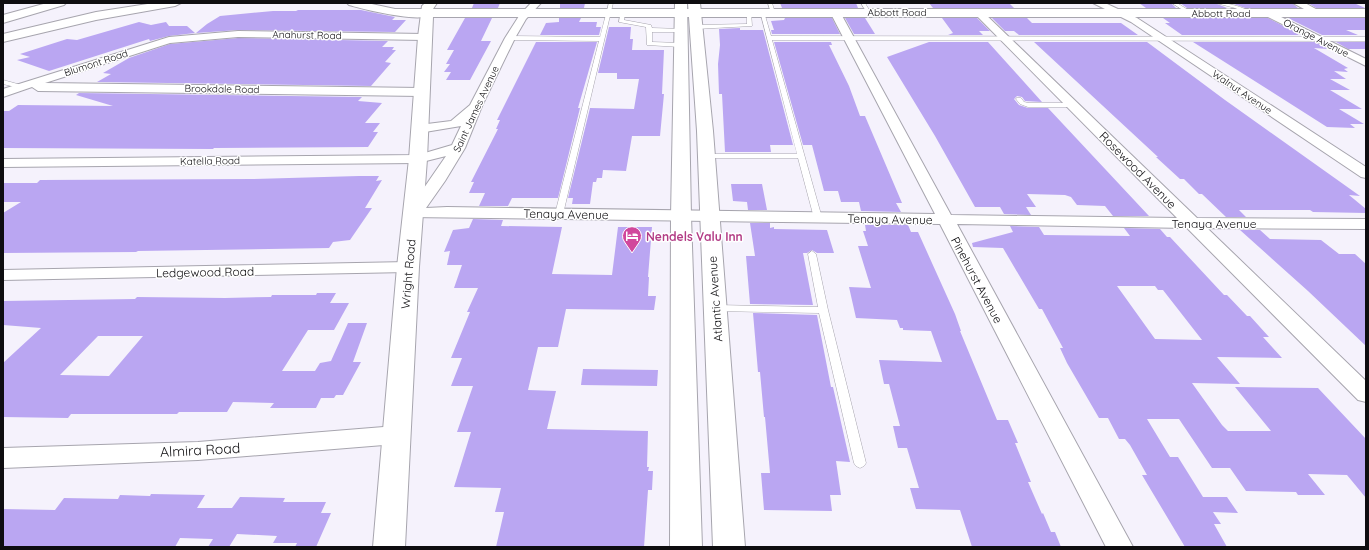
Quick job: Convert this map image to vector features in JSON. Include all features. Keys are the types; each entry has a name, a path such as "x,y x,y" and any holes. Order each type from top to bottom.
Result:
{"main road":[{"path":"3,14 40,3"},
{"path":"3,19 60,3"},
{"path":"3,38 96,16 175,3"},
{"name":"Abbott Road","path":"353,3 395,13 429,8 527,12 610,8 623,12 688,8 749,12 768,9 835,12 866,8 979,12 1190,13 1219,6 1250,13 1366,13"},
{"path":"3,27 72,8"},
{"name":"Wright Road","path":"390,547 408,267 418,159 424,37 429,8"},
{"path":"686,547 680,37 688,8"},
{"name":"Atlantic Avenue","path":"688,8 696,27 706,156 729,547"}],"street":[{"name":"Saint James Avenue","path":"414,214 438,181 458,148 476,106 510,38 527,12 536,3"},
{"name":"Walnut Avenue","path":"1098,3 1134,20 1366,174"},
{"path":"1298,3 1318,13"},
{"name":"Pinehurst Avenue","path":"835,12 1120,547"},
{"name":"Rosewood Avenue","path":"979,12 1366,394"},
{"name":"Orange Avenue","path":"1267,13 1366,63"},
{"name":"Anahurst Road","path":"189,38 238,34 424,37"},
{"name":"Blumont Road","path":"3,93 156,44 189,38"},
{"name":"Brookdale Road","path":"23,86 421,92"},
{"path":"419,129 455,124 476,106"},
{"name":"Katella Road","path":"3,163 418,159 458,148"},
{"name":"Tenaya Avenue","path":"414,214 448,212 945,220 1366,224"},
{"name":"Ledgewood Road","path":"3,275 408,267"},
{"name":"Almira Road","path":"3,458 198,451 396,435"}],"lane":[{"path":"1174,3 1190,13"},
{"path":"559,214 610,8"},
{"path":"768,9 770,38 818,218"},
{"path":"623,12 621,21 646,25 650,30 680,37"},
{"path":"696,27 750,25 749,12"},
{"path":"650,30 649,44 680,37"},
{"path":"510,38 602,39"},
{"path":"770,38 1366,39"},
{"path":"3,82 23,86"},
{"path":"1019,99 1022,103 1028,105 1073,105"},
{"path":"706,156 802,156"},
{"path":"812,254 823,310 860,463"},
{"path":"716,308 823,310"}],"building":[{"path":"474,3 500,3 498,8 472,8"},
{"path":"560,3 585,3 584,8 560,8"},
{"path":"780,3 856,3 858,8 782,8"},
{"path":"929,3 1009,3 1014,8 933,8"},
{"path":"1139,3 1171,3 1176,8 1146,8"},
{"path":"1180,3 1215,3 1227,8 1187,8"},
{"path":"1231,3 1292,3 1298,8 1245,8"},
{"path":"1308,3 1354,3 1365,8 1316,8"},
{"path":"298,10 361,10 395,17 392,20 406,20 395,32 238,30 196,33 220,16"},
{"path":"465,18 492,18 481,41 491,41 470,80 446,80 451,72 444,72 450,64 446,64 454,50 447,50"},
{"path":"559,18 581,18 579,22 597,22 596,27 601,27 599,35 540,35 546,23 559,22"},
{"path":"785,18 832,18 840,34 772,34 771,30 774,30 771,21 784,20"},
{"path":"845,18 865,18 875,34 854,34"},
{"path":"942,18 977,18 990,31 979,31 983,35 948,35 953,33"},
{"path":"992,18 1027,18 1032,23 1121,23 1138,35 1019,35 1014,31 1005,31"},
{"path":"1163,18 1268,18 1301,35 1182,35 1165,23 1170,23"},
{"path":"1288,18 1366,18 1366,30 1346,30 1358,35 1322,35"},
{"path":"139,22 151,25 166,22 169,26 187,26 195,33 169,36 150,41 149,39 49,71 17,60 30,57 20,54 67,39 77,40"},
{"path":"609,27 631,27 630,39 633,39 632,50 664,50 662,94 664,94 660,136 632,136 626,171 603,170 602,178 597,178 596,182 593,182 590,204 572,204 573,198 568,198 590,108 634,109 639,79 617,79 617,73 598,73"},
{"path":"740,28 740,30 763,30 793,145 770,145 771,152 725,152 722,94 719,94 719,29"},
{"path":"238,38 388,41 382,47 394,47 392,50 396,50 385,62 391,63 371,86 97,82 111,74 103,73 129,58 170,44"},
{"path":"536,42 597,42 578,108 580,108 558,198 512,198 508,206 479,206 485,193 469,193 474,182 471,182 498,129 496,129 500,120 497,120"},
{"path":"774,42 831,42 832,45 829,45 849,86 860,116 865,116 902,203 896,203 901,212 861,211 859,202 841,202 838,191 824,191 812,145 803,145"},
{"path":"929,42 988,42 1042,102 1025,101 1022,97 1017,96 1014,99 1019,105 1028,108 1048,108 1149,216 1113,216 1105,206 1077,205 1071,197 1065,195 1027,194 1036,207 1026,207 1031,215 1004,214 1000,207 975,207 935,136 887,57"},
{"path":"1034,42 1147,42 1225,100 1360,196 1349,195 1366,209 1366,213 1313,212 1310,210 1239,210 1246,217 1226,217 1184,179 1180,179"},
{"path":"1193,42 1315,42 1328,49 1314,48 1348,68 1344,69 1348,72 1334,71 1346,79 1330,79 1350,90 1330,90 1362,109 1339,109 1364,124 1350,124 1355,128 1327,127"},
{"path":"1336,42 1366,42 1366,49 1348,49"},
{"path":"79,93 362,97 358,101 382,103 365,123 380,123 373,132 378,132 368,147 213,149 3,148 3,111 9,111 18,105 113,106 76,95"},
{"path":"379,176 376,181 382,180 365,208 372,208 350,240 333,242 329,248 3,253 3,213 21,202 3,202 3,183 37,183 40,180 252,179"},
{"path":"731,184 762,184 767,210 748,210 747,202 733,201"},
{"path":"473,219 503,220 501,226 562,227 552,274 612,275 618,227 652,227 648,296 656,296 654,310 566,309 558,347 538,347 528,390 556,391 547,429 648,431 647,467 649,467 648,471 653,471 652,490 648,490 644,547 496,547 504,512 495,512 501,488 454,487 471,432 457,432 473,386 451,386 462,358 451,358 470,312 467,312 478,288 454,288 462,265 447,265 450,251 444,252 453,230 469,228"},
{"path":"750,223 770,223 770,228 774,227 774,229 827,230 834,253 817,253 812,250 807,253 803,253 813,305 750,304 746,256 755,256"},
{"path":"865,225 908,225 911,232 918,232 955,314 960,331 997,420 1008,420 1018,443 1015,443 1031,482 1028,482 1051,532 1055,532 1061,547 972,547 960,510 916,509 910,488 919,488 907,448 898,448 893,426 900,426 889,384 884,384 879,360 942,362 931,331 903,330 903,328 900,328 897,320 856,318 849,287 871,288 858,246 868,246 863,231 866,231"},
{"path":"1010,226 1039,227 1044,235 1130,236 1124,228 1160,229 1167,237 1170,237 1224,295 1227,295 1247,316 1250,316 1269,337 1263,337 1282,358 1217,357 1240,384 1192,383 1222,425 1228,431 1271,431 1235,387 1318,388 1366,439 1366,498 1347,475 1308,474 1325,495 1298,495 1296,492 1246,491 1230,468 1212,468 1179,419 1147,419 1170,457 1178,457 1203,497 1227,497 1238,513 1213,512 1221,524 1214,524 1227,547 1185,547 1142,475 1147,475 1130,445 1125,439 1119,439 1108,418 1099,418 1067,363 1060,348 1063,348 1042,309 1039,309 1003,248 973,247 972,243 1013,232","holes":["1117,286 1155,286 1158,290 1163,290 1202,340 1155,339"]},
{"path":"1240,230 1260,230 1270,239 1321,240 1339,254 1355,254 1366,264 1366,346 1308,291"},
{"path":"317,293 336,293 330,303 349,303 334,330 308,330 282,371 315,371 320,363 331,361 348,323 367,323 353,362 361,362 343,395 336,395 334,398 321,398 316,408 270,408 274,403 233,402 227,412 179,412 177,414 71,414 68,418 3,417 3,363 41,328 3,325 3,301 135,299 137,297 225,298 271,297 272,295 316,295","holes":["98,336 143,336 109,376 60,375"]},
{"path":"753,313 817,315 831,387 833,387 850,462 836,461 841,495 830,495 832,511 764,510 761,473 770,473 760,372 758,372"},
{"path":"583,369 658,370 657,386 581,385"},
{"path":"151,494 205,495 197,508 232,508 240,497 285,498 283,502 326,502 321,513 331,513 316,547 295,547 297,543 273,543 277,536 237,534 229,547 208,547 213,539 180,538 175,547 3,547 3,509 55,510 64,498 118,499 120,495 150,496"}],"place":[{"name":"Nendels Valu Inn","path":"632,253"}]}
